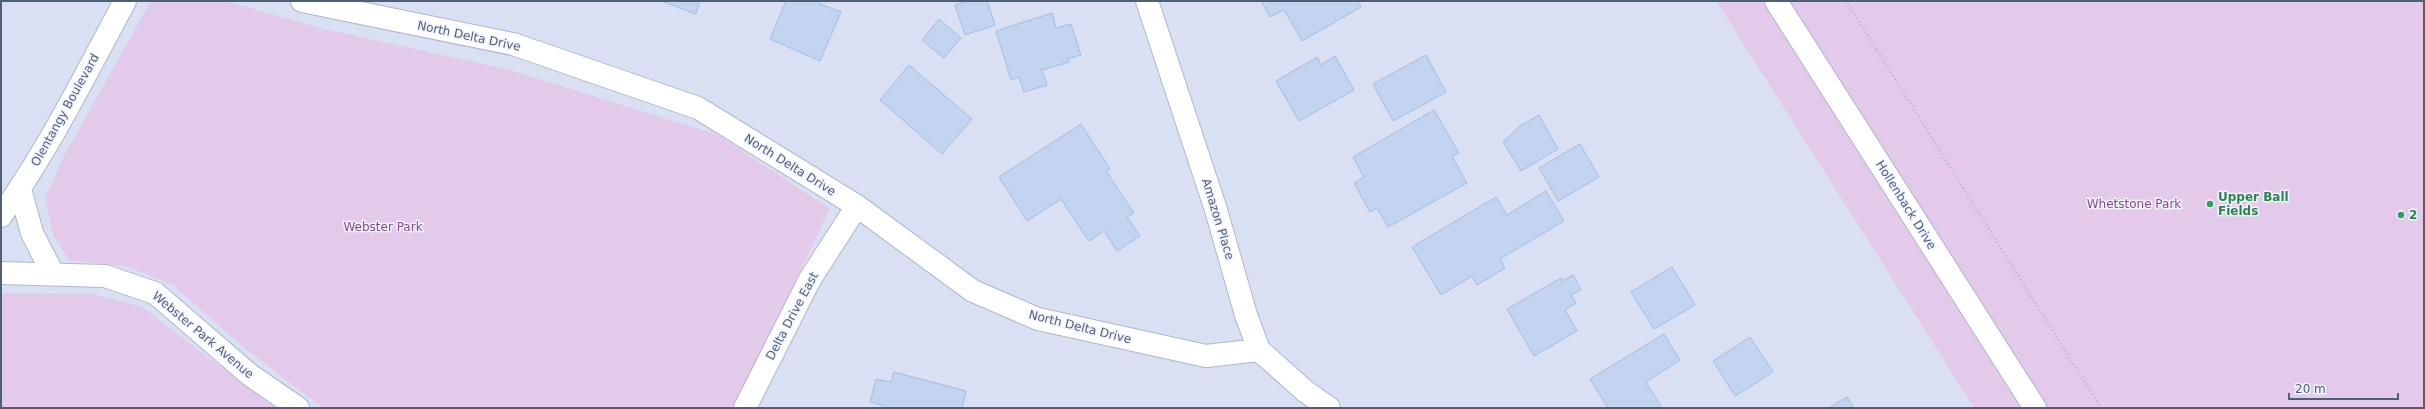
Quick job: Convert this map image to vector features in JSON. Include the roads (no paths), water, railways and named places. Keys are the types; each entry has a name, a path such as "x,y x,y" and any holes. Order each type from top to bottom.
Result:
{"street":[{"name":"Olentangy Boulevard","path":"1,216 20,188 63,117 124,1"},
{"name":"North Delta Drive","path":"302,1 513,44 698,108 857,206 973,291 1038,319 1206,356 1259,350"},
{"name":"Amazon Place","path":"1147,1 1216,210 1246,315 1259,350 1305,391 1329,408"},
{"name":"Hollenback Drive","path":"1776,1 2035,408"},
{"path":"20,188 32,233 53,274"},
{"name":"Delta Drive East","path":"745,408 810,278 857,206"},
{"name":"Webster Park Avenue","path":"1,273 106,276 155,293 250,374 298,408"}],"place":[{"name":"Upper Ball Fields","path":"2210,204"},
{"name":"2","path":"2401,215"}],"park label":[{"name":"Whetstone Park","path":"2134,204"},
{"name":"Webster Park","path":"383,227"}]}
